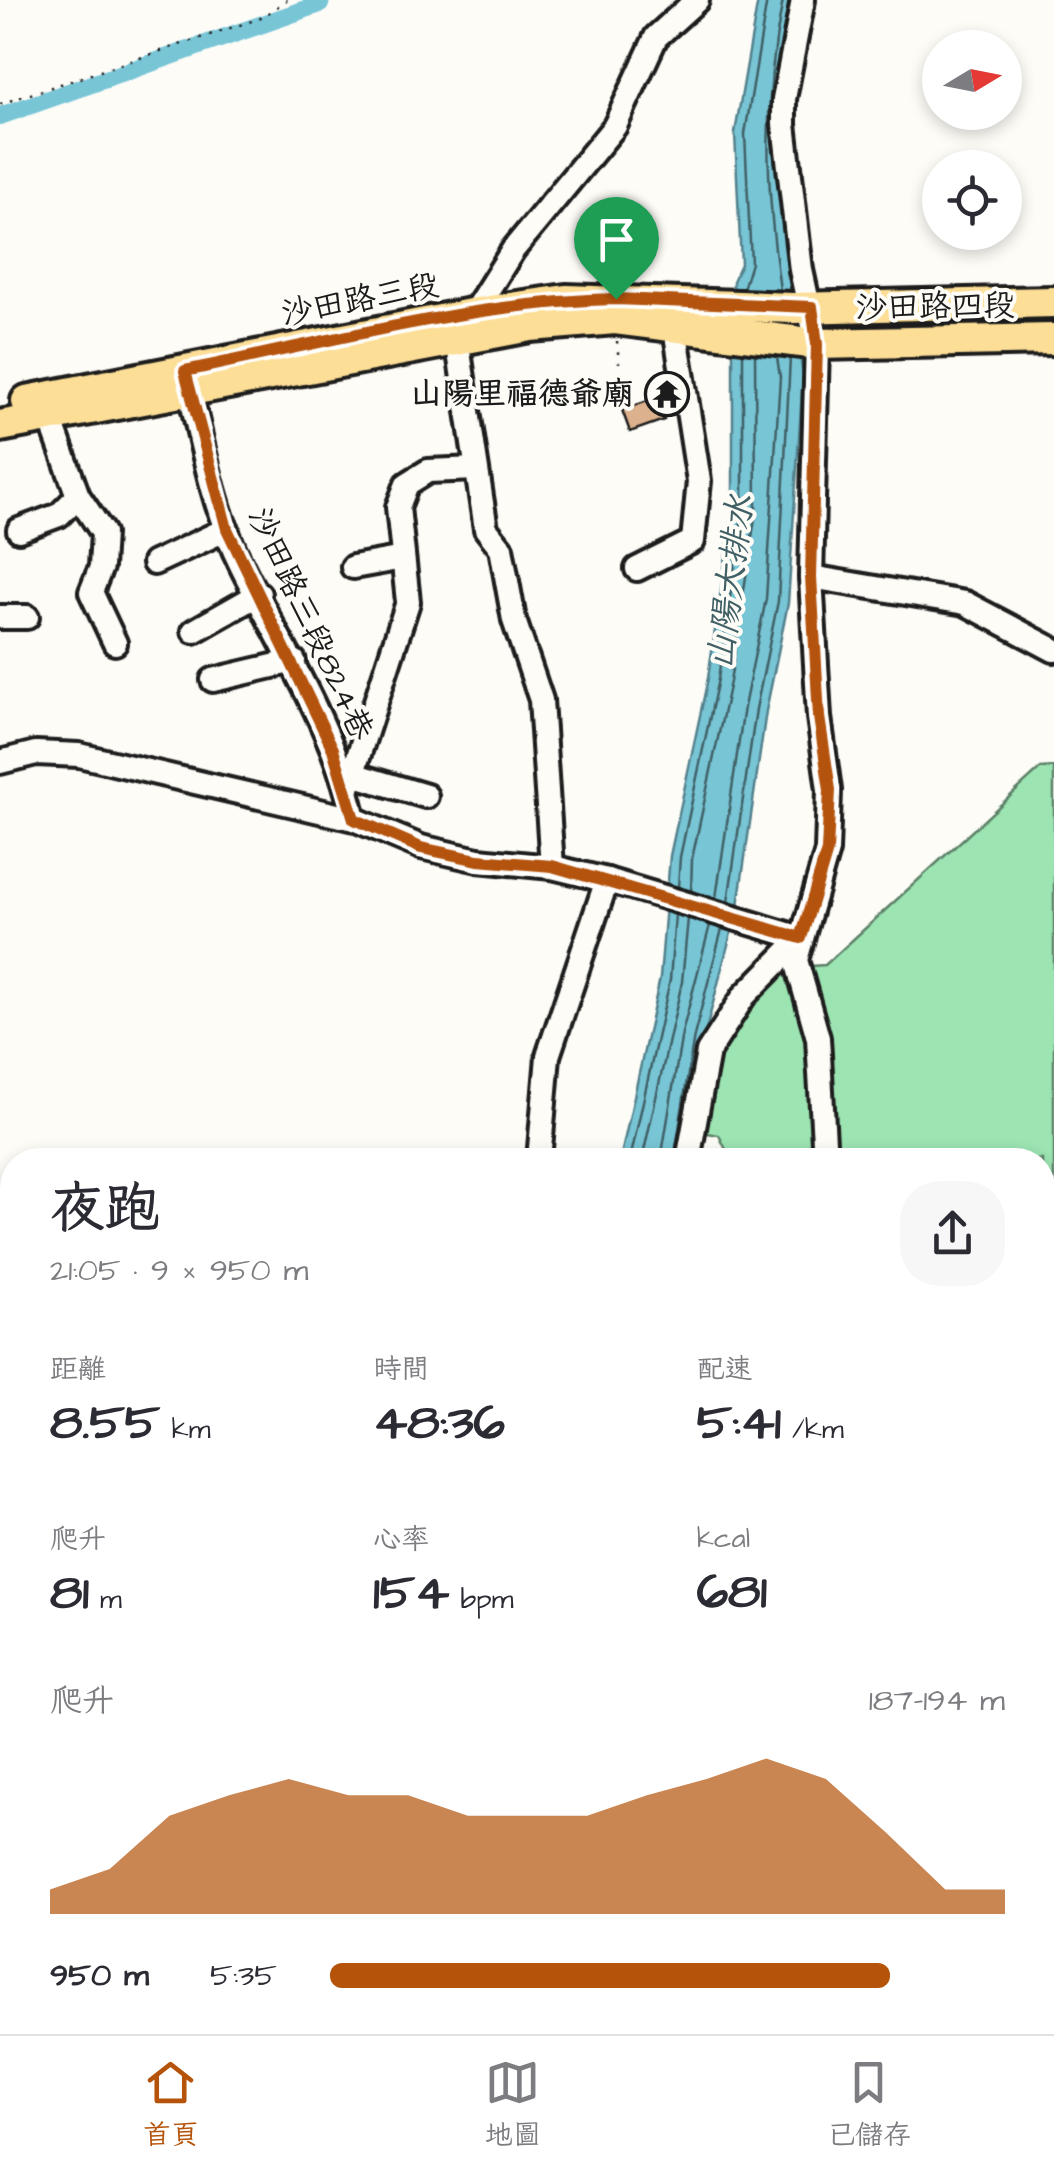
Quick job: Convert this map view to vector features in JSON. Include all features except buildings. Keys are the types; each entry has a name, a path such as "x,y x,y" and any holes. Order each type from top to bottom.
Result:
{"main road":[{"name":"沙田路三段","path":"0,426 50,418 476,313 566,300 736,319"},
{"name":"沙田路四段","path":"736,319 802,307 1054,302"},
{"name":"沙田路三段","path":"0,406 188,382 530,326 673,314"},
{"name":"沙田路四段","path":"736,319 805,342 1054,339"}],"street":[{"path":"552,866 542,700 514,620 500,548 486,529 457,339 513,250 615,126 656,37 697,0"},
{"path":"803,0 784,98 801,270 819,717 830,790 827,851 799,949 818,1038 824,1148"},
{"path":"636,569 693,541 698,481 673,314"},
{"name":"沙田路三段824巷","path":"188,382 227,529 242,567 294,661 350,781 354,819"},
{"path":"50,418 78,496 103,533 102,567 91,592 115,643"},
{"name":"沙田路三段824巷","path":"350,781 408,602 398,507 408,484 428,471 476,470"},
{"path":"19,530 59,514 78,496"},
{"path":"154,563 227,529"},
{"path":"353,568 403,558"},
{"path":"811,577 966,604 1054,650"},
{"path":"194,631 258,594"},
{"path":"0,616 27,618"},
{"path":"213,680 294,661"},
{"path":"0,762 36,754 79,754 354,819 421,848 478,860 552,866 607,880 744,922 799,949"},
{"path":"350,781 426,796"},
{"path":"540,1148 548,1056 607,880"},
{"path":"690,1148 708,1052 744,996 799,949"}],"path":[{"path":"0,104 262,18 286,0"}],"green space":[{"path":"1054,767 1054,1148 834,1148 825,1034 811,966 825,965 1041,768"},
{"path":"787,968 807,1022 819,1148 725,1148 719,1135 702,1132 716,1053 738,1012"}],"water":[{"name":"山陽大排水","path":"758,0 793,0 775,122 787,266 803,376 788,603 766,711 738,906 704,1038 685,1148 623,1148 660,978 670,856 708,678 733,507 733,281 741,264 735,133"}],"waterway":[{"path":"0,116 320,4 321,0"}],"place":[{"name":"山陽里福德爺廟","path":"667,394"}],"route":[{"path":"616,299 812,307 817,344 811,577 819,717 830,790 827,851 801,938 552,866 478,860 421,848 354,819 348,788 333,749 294,661 242,567 227,529 185,371 476,313 566,300 616,299"}]}
